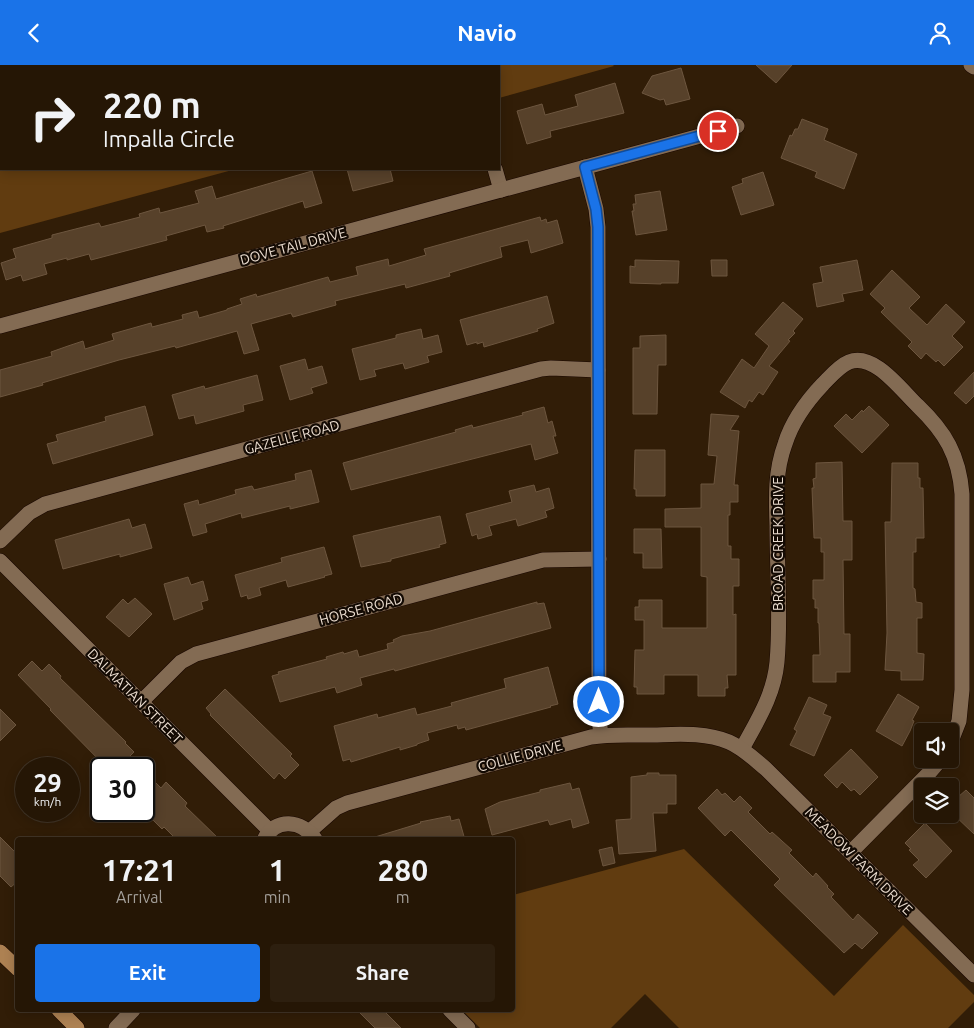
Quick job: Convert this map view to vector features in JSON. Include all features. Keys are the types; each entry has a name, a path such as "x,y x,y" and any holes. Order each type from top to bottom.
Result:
{"main road":[{"path":"0,952 15,966"},
{"path":"60,1012 77,1028"}],"street":[{"name":"DOVE TAIL DRIVE","path":"0,325 737,126"},
{"path":"585,167 597,218 599,719 601,735"},
{"path":"495,170 501,190"},
{"name":"BROAD CREEK DRIVE","path":"742,749 768,698 777,664 776,495 780,461 791,428 811,397 842,366 855,360 865,360 877,367 937,426 952,451 961,479 968,565"},
{"name":"GAZELLE ROAD","path":"0,541 29,513 45,504 541,369 598,370"},
{"name":"HORSE ROAD","path":"141,702 181,662 196,654 542,560 599,559"},
{"name":"DALMATIAN STREET","path":"0,561 141,702 267,835"},
{"path":"958,723 962,705 968,565"},
{"name":"COLLIE DRIVE","path":"312,836 331,811 347,803 601,735 699,735 719,739 742,749"},
{"name":"MEADOW FARM DRIVE","path":"742,749 766,769 974,975"},
{"path":"851,852 934,768"},
{"path":"267,835 278,825 295,823 312,836"},
{"path":"116,1028 132,1012"},
{"path":"452,1012 468,1028"}],"shaded area":[{"path":"500,65 614,66 500,98"},
{"path":"0,170 232,170 0,233"},
{"path":"684,849 834,996 903,925 974,995 974,1002 948,1028 679,1028 645,994 611,1028 480,1028 464,1012 515,1012 515,894"}],"building":[{"path":"756,65 792,65 776,83"},
{"path":"681,68 690,99 666,105 664,99 660,100 642,93 652,76"},
{"path":"615,83 624,113 550,131 551,137 527,144 517,111 542,104 545,115 578,106 575,95"},
{"path":"802,119 828,129 824,140 857,154 844,189 815,177 817,172 781,158 790,135 792,136 795,129 798,129"},
{"path":"347,170 390,170 393,181 353,191"},
{"path":"312,171 322,203 305,208 303,201 207,232 205,225 166,236 167,240 91,260 89,254 67,260 67,258 44,264 47,274 23,281 21,275 6,280 1,263 16,258 13,249 52,238 52,235 99,223 101,227 140,217 139,214 159,208 160,213 199,203 195,191 212,186 216,199"},
{"path":"763,172 774,205 741,215 732,187 743,183 742,179"},
{"path":"660,191 667,230 636,235 632,211 634,211 633,204 636,204 635,195"},
{"path":"540,217 541,221 546,219 547,223 557,220 563,243 531,253 528,240 500,247 502,257 449,273 450,276 406,288 405,284 335,301 336,305 293,317 291,313 251,324 259,350 244,354 237,331 176,348 175,346 119,360 0,397 0,370 52,356 51,352 83,341 85,349 114,340 112,334 151,323 152,327 183,319 182,315 197,311 199,318 227,310 242,304 240,299 256,294 257,297 328,277 330,282 358,275 356,267 388,259 389,266 426,255 424,249"},
{"path":"635,260 679,261 678,283 630,283 630,266 635,267"},
{"path":"711,260 727,260 727,276 712,276"},
{"path":"857,260 863,290 842,294 844,301 817,307 813,284 823,282 820,267"},
{"path":"892,270 920,297 909,308 927,325 946,304 965,322 952,336 963,347 944,366 926,353 921,359 908,346 912,342 881,312 885,308 870,294"},
{"path":"547,296 554,323 537,329 538,331 484,347 483,342 467,345 460,320"},
{"path":"783,302 803,319 793,331 795,333 788,340 790,341 769,366 778,372 763,395 759,392 752,402 749,400 745,408 720,392 742,359 754,368 769,346 755,334"},
{"path":"421,329 423,339 438,335 442,352 427,356 429,362 405,369 403,363 374,370 376,376 360,380 352,349 396,338 396,335"},
{"path":"666,335 666,365 658,365 657,414 633,414 633,348 640,348 640,336"},
{"path":"305,359 308,370 322,366 327,383 311,388 313,393 290,400 280,366"},
{"path":"974,372 974,396 966,404 954,393"},
{"path":"257,375 263,400 243,405 244,411 196,424 194,415 179,419 172,395 204,386 205,389"},
{"path":"145,406 153,435 53,464 47,444 58,441 56,435 106,421 105,417"},
{"path":"869,406 889,425 862,453 834,426 846,414 852,420"},
{"path":"544,407 548,423 552,421 556,436 553,436 558,453 535,460 531,444 351,490 343,463 456,432 455,430 472,425 473,428 523,415 522,413"},
{"path":"711,414 739,416 730,430 739,431 734,485 738,485 738,502 730,502 730,515 728,515 728,546 731,546 731,559 739,559 739,586 733,586 733,615 736,614 736,675 727,675 728,688 725,688 725,696 698,696 698,675 664,675 664,694 637,694 637,687 634,687 635,650 644,650 644,620 635,620 635,607 639,607 639,600 662,600 662,628 707,628 707,577 701,576 701,527 665,527 665,509 701,508 701,484 714,484 717,456 708,455"},
{"path":"635,450 665,450 665,496 636,496 636,489 634,489"},
{"path":"842,462 843,521 852,521 852,560 843,560 844,634 850,634 850,672 836,672 836,682 813,682 813,655 820,655 818,608 815,608 815,599 813,599 813,580 824,580 824,552 821,552 821,538 814,538 813,479 816,478 816,463"},
{"path":"892,463 918,463 920,488 923,488 924,538 916,538 916,552 913,552 913,588 915,589 916,602 922,603 922,618 917,618 917,653 924,654 923,680 901,680 901,671 885,670 887,633 885,522 891,522"},
{"path":"311,470 319,502 290,509 290,506 242,518 241,513 205,524 207,532 193,536 184,504 198,500 199,505 236,494 235,490 252,486 254,490 296,480 295,474"},
{"path":"534,485 536,492 549,488 554,508 545,511 547,517 518,526 516,519 489,526 492,535 478,539 477,534 472,536 466,514 512,502 509,491"},
{"path":"440,516 446,543 439,545 440,547 391,559 391,561 361,567 353,536"},
{"path":"129,519 132,528 145,524 152,548 120,557 120,554 63,569 55,540"},
{"path":"634,529 661,529 662,568 643,568 643,553 634,553"},
{"path":"324,547 332,574 288,587 286,580 259,588 261,595 248,599 247,595 241,597 235,575 282,562 281,558"},
{"path":"188,577 191,585 203,581 208,600 201,602 203,609 174,620 164,584"},
{"path":"135,598 152,614 129,637 106,617 123,599 128,604"},
{"path":"537,602 537,604 544,603 551,628 395,671 394,669 360,678 362,685 337,693 335,687 280,702 272,676 279,674 278,672 327,659 326,657 343,652 344,654 357,650 359,657 388,649 387,644 394,642 393,640 402,636 430,631"},
{"path":"32,661 42,671 49,664 61,676 60,678 134,752 129,757 96,757 18,675"},
{"path":"548,667 558,704 466,730 465,727 458,729 457,725 427,733 429,740 417,745 400,750 400,747 351,762 350,759 343,761 334,726 377,714 378,718 415,708 417,715 452,706 451,703 506,688 504,679"},
{"path":"225,689 292,754 290,756 299,765 285,779 279,773 274,779 210,715 206,708"},
{"path":"898,694 919,707 902,746 876,731"},
{"path":"809,697 827,705 823,714 831,717 814,756 790,745 797,731 794,729"},
{"path":"0,709 16,725 0,741"},
{"path":"851,749 878,777 860,795 854,789 851,791 842,782 837,788 824,775"},
{"path":"647,773 676,775 676,804 667,804 667,813 653,813 656,851 619,854 616,820 631,819 631,777 647,775"},
{"path":"155,782 161,788 166,782 187,803 185,806 217,837 174,837 164,827 162,829 155,822"},
{"path":"570,783 572,790 579,788 589,823 573,828 571,819 550,825 548,820 492,835 485,809 500,802"},
{"path":"717,789 722,795 725,793 734,802 740,796 752,808 748,812 770,834 772,832 792,850 789,853 813,877 816,873 834,894 831,897 853,920 858,914 878,933 862,949 855,943 844,953 774,885 780,879 731,830 725,836 698,808"},
{"path":"966,790 974,798 974,834 959,820 959,796"},
{"path":"450,816 451,821 459,819 464,837 375,837 421,823"},
{"path":"925,823 952,851 926,878 913,865 919,860 905,843"},
{"path":"0,837 15,852 15,884 11,887 0,876"},
{"path":"612,847 615,863 603,866 599,850"},
{"path":"359,1012 385,1012 401,1028 375,1028"}],"route":[{"path":"599,702 598,227 596,209 585,167 718,131"}]}
